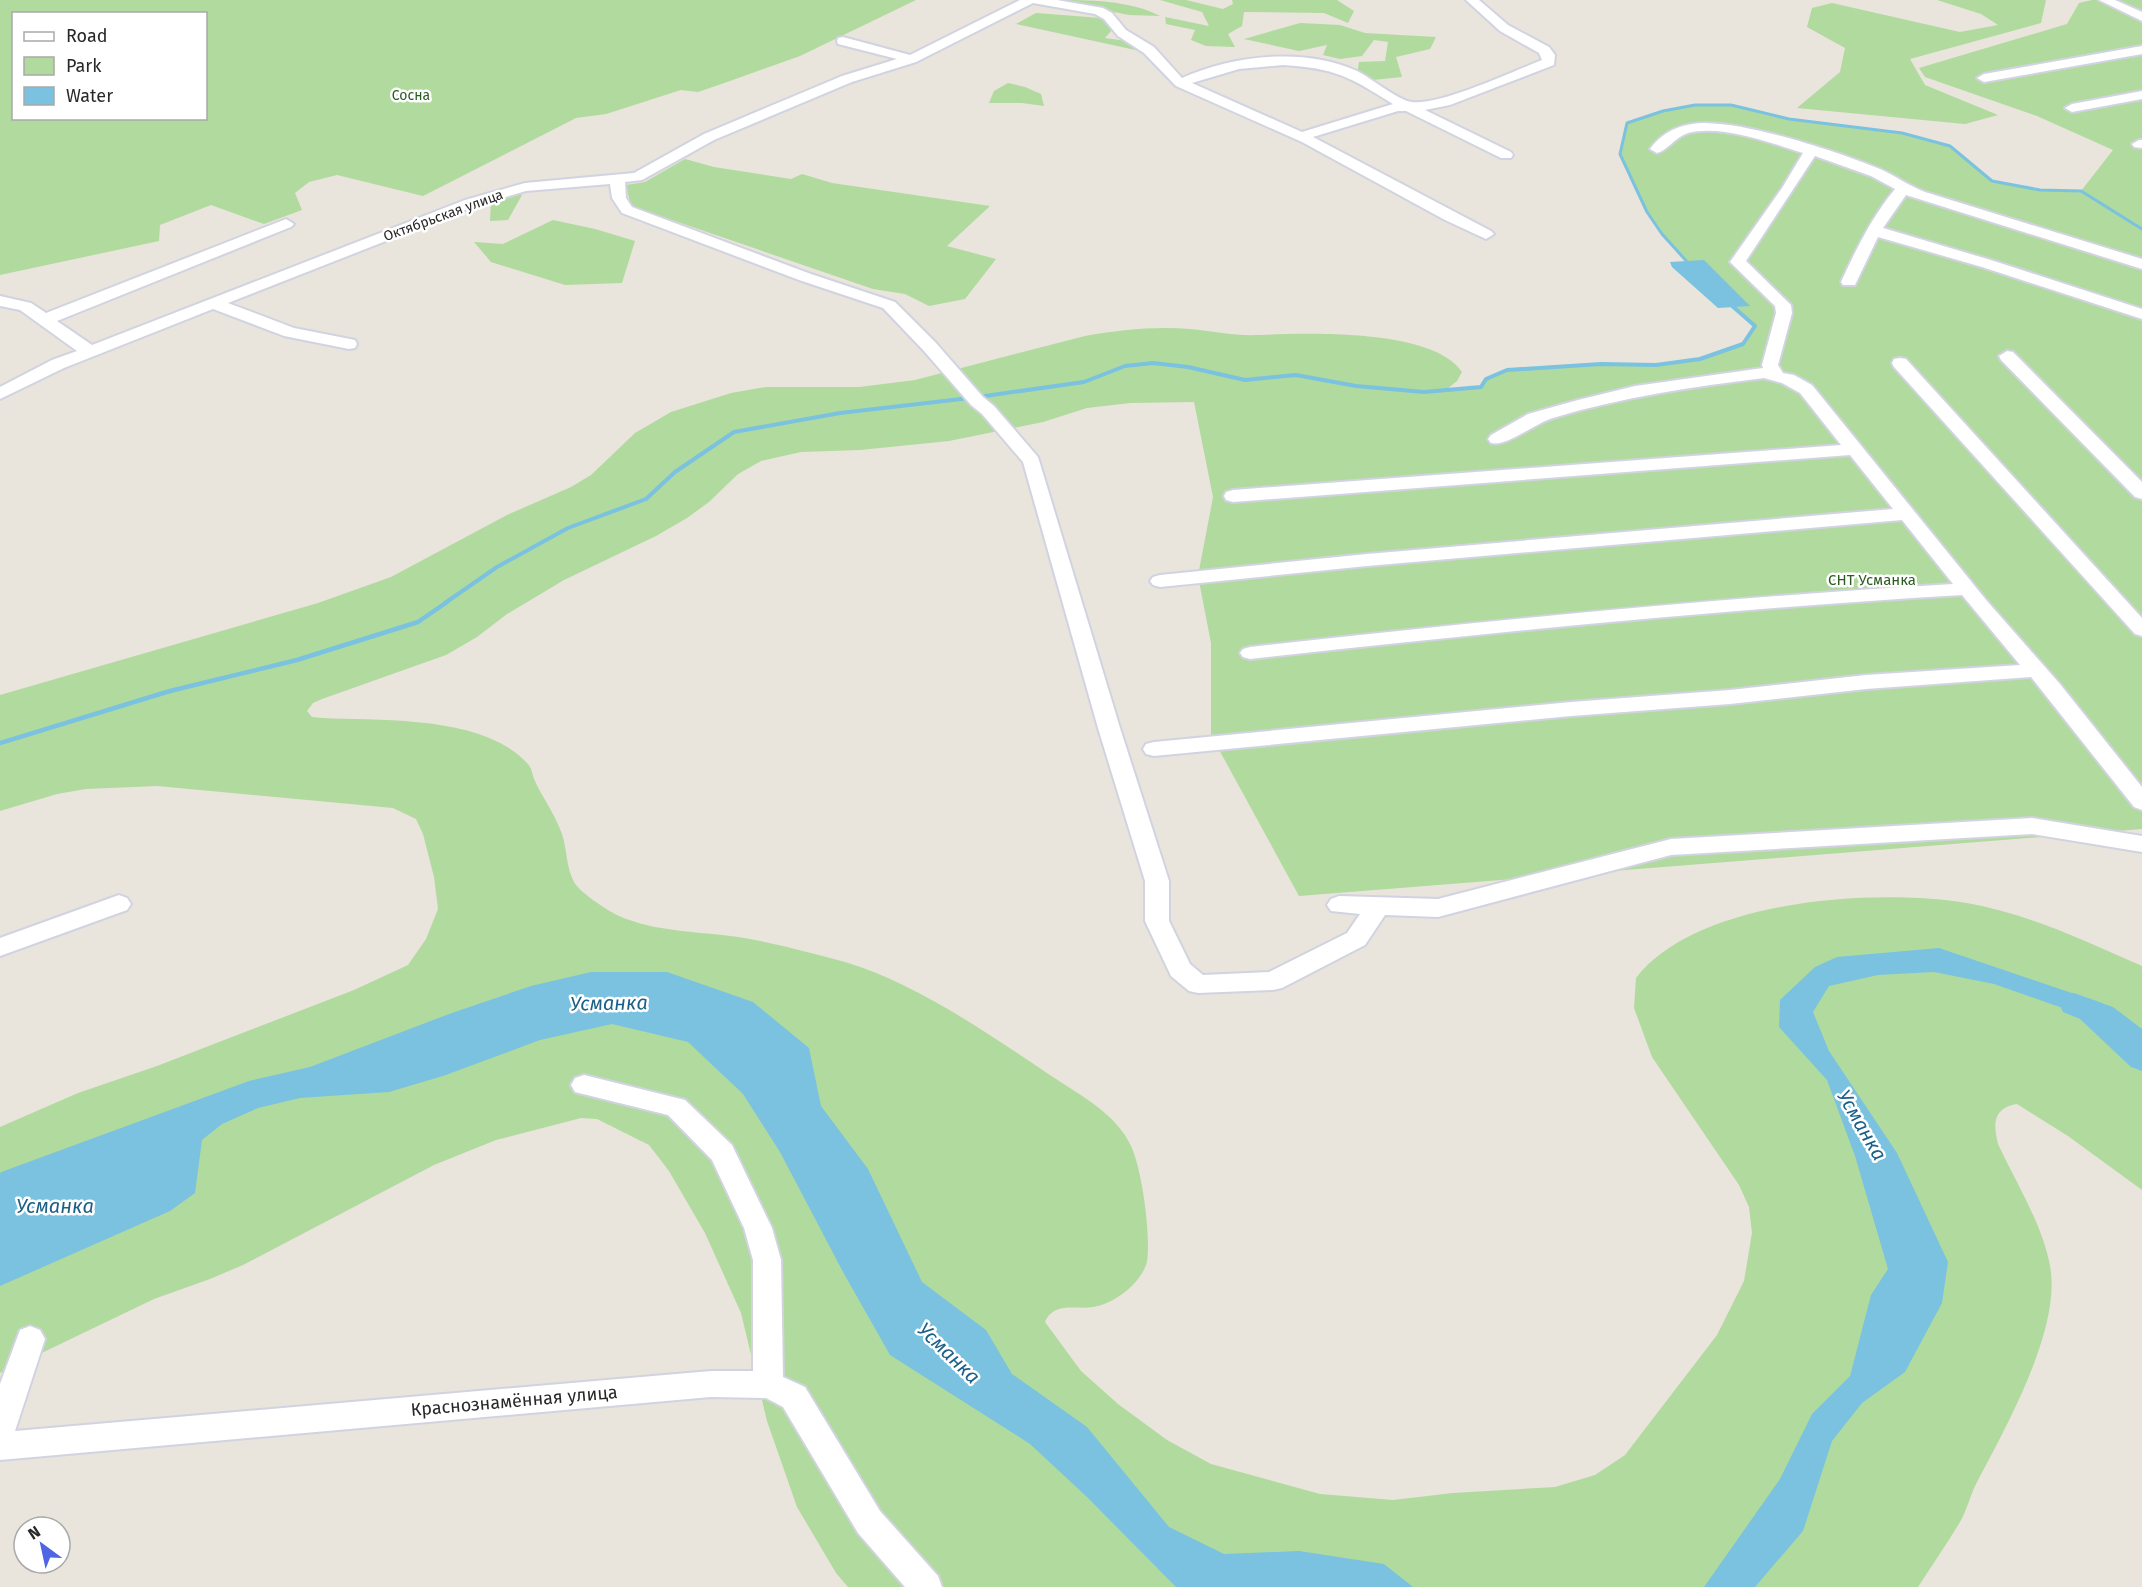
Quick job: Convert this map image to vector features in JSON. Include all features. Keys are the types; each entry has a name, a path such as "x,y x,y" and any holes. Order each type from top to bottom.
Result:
{"street":[{"name":"Октябрьская улица","path":"0,394 58,364 470,202 525,187 637,177 709,137 847,79 911,59 1030,0"},
{"path":"1036,0 1099,11 1108,16 1122,33 1149,50 1181,83 1302,136 1390,182 1442,214 1486,234"},
{"path":"1302,136 1377,112 1445,102 1549,62 1549,55 1504,28 1472,0"},
{"path":"2104,0 2139,13"},
{"path":"843,41 911,59"},
{"path":"1984,78 2142,50"},
{"path":"1181,83 1198,74 1257,63 1326,65 1346,72 1408,107 1506,155"},
{"path":"2072,108 2142,95"},
{"path":"1657,149 1668,135 1690,128 1712,127 1811,151 1887,176 1900,183 1903,189 2142,264"},
{"path":"1776,376 1770,364 1780,332 1783,306 1738,262 1789,188 1811,151"},
{"path":"616,179 619,198 627,210 805,277 889,305 930,347 977,401 988,410 1032,461 1099,693 1157,881 1157,921 1180,970 1198,984 1273,981 1356,939 1378,906"},
{"path":"1849,282 1862,251 1890,204 1903,189"},
{"path":"44,320 286,224"},
{"path":"1875,231 1988,264 2142,314"},
{"path":"0,301 25,306 90,351"},
{"path":"212,303 290,332 349,344"},
{"path":"2007,356 2142,493"},
{"path":"1900,363 2142,630"},
{"path":"1497,439 1534,418 1635,391 1764,373 1806,389 2142,802"},
{"path":"1233,496 1854,449"},
{"path":"1160,581 1367,560 1909,514"},
{"path":"1250,653 1385,638 1837,597 1968,590"},
{"path":"1154,749 1866,682 2036,670"},
{"path":"1339,905 1438,908 1671,847 2032,826 2142,844"},
{"path":"0,947 119,904"},
{"path":"584,1085 676,1107 722,1153 758,1228 767,1260 768,1385"},
{"path":"0,1429 30,1339"},
{"name":"Краснознамённая улица","path":"0,1446 711,1384 768,1385 794,1397 869,1522 926,1587"}],"green space":[{"name":"Сосна","path":"0,0 916,0 800,56 730,81 698,92 681,90 606,114 576,118 423,196 337,175 309,182 295,193 302,210 264,224 211,205 160,225 159,241 0,275"},
{"path":"1053,0 1122,4 1160,16 1129,15"},
{"path":"1160,0 1186,0 1223,9 1233,4 1232,0 1337,0 1354,11 1348,23 1324,13 1244,12 1242,26 1228,34 1235,47 1206,46 1191,40 1195,30 1166,24 1165,17 1209,26 1202,12"},
{"path":"1937,0 2046,0 2041,23 1910,59 1925,85 1998,115 1965,124 1797,108 1840,72 1845,48 1807,27 1812,8 1832,3 1960,32 1998,25 1981,14"},
{"name":"СНТ Усманка","path":"2092,0 2142,0 2142,829 1299,896 1211,735 1211,643 1198,576 1213,497 1194,402 1130,403 1087,408 1043,422 949,441 860,450 801,452 761,461 738,474 709,502 687,518 656,536 564,580 507,614 477,637 446,655 322,699 313,703 307,711 312,717 402,721 459,728 485,736 508,747 531,769 556,819 574,882 587,896 607,909 632,921 647,925 757,940 845,962 871,971 948,1009 1093,1103 1115,1122 1131,1146 1135,1157 1147,1220 1147,1261 1134,1284 1110,1302 1086,1308 1060,1309 1049,1315 1045,1322 1081,1371 1118,1404 1167,1440 1211,1464 1320,1494 1393,1500 1453,1493 1555,1487 1595,1475 1625,1455 1717,1335 1744,1281 1752,1233 1749,1207 1739,1185 1652,1057 1634,1008 1636,978 1664,951 1701,931 1744,916 1790,905 1838,899 1885,897 1929,899 1990,908 2056,929 2142,966 2142,1190 2068,1136 2017,1104 2003,1109 1997,1118 1995,1130 1998,1144 2035,1219 2046,1250 2050,1266 2051,1291 2048,1319 2028,1378 1962,1517 1918,1587 848,1587 836,1573 797,1507 767,1421 741,1313 705,1233 669,1171 649,1145 597,1119 581,1118 496,1140 434,1165 243,1265 154,1299 0,1373 0,1127 78,1093 157,1066 354,990 408,965 426,939 438,909 434,877 423,834 416,819 393,808 157,786 86,789 57,794 0,811 0,695 318,603 391,577 507,515 571,487 591,475 635,433 671,412 731,393 766,387 859,387 915,380 1085,336 1150,328 1177,328 1249,335 1336,334 1397,340 1424,347 1447,358 1462,372 1457,381 1446,390 1481,387 1486,379 1507,370 1601,364 1656,365 1700,359 1743,344 1755,326 1688,263 1662,234 1647,212 1620,154 1627,123 1663,111 1695,105 1731,105 1789,119 1902,133 1950,146 1993,181 2040,190 2081,191 2113,150 2037,116 1925,77 1919,68 2067,24 2079,3"},
{"path":"1036,13 1101,18 1112,30 1105,38 1127,41 1140,51 1016,24"},
{"path":"1300,23 1340,25 1365,33 1436,37 1430,49 1396,57 1402,77 1373,80 1357,74 1359,62 1385,61 1388,42 1374,40 1362,56 1340,59 1323,55 1327,45 1299,51 1244,39"},
{"path":"1008,83 1041,94 1044,106 989,103 994,91"},
{"path":"685,159 714,167 791,179 802,174 832,183 990,206 947,246 996,259 965,299 929,306 905,294 873,289 631,206 626,185 645,182"},
{"path":"513,193 522,195 508,220 490,221 491,202"},
{"path":"553,220 635,241 622,283 565,285 491,262 474,242 503,244"}],"water":[{"path":"1704,260 1750,306 1718,308 1672,267 1670,262"},
{"name":"Усманка","path":"1939,948 2113,1007 2142,1029 2142,1053 2111,1025 1994,984 1934,972 1878,975 1829,986 1813,1012 1829,1051 1897,1153 1948,1262 1942,1303 1905,1372 1862,1403 1832,1441 1803,1531 1755,1587 1704,1587 1780,1479 1812,1414 1850,1376 1871,1295 1888,1269 1855,1156 1827,1080 1779,1027 1780,1000 1815,967 1837,957"},
{"name":"Усманка","path":"591,972 667,972 753,1002 809,1048 821,1106 868,1169 922,1282 986,1330 1012,1374 1087,1427 1169,1527 1224,1554 1299,1551 1384,1564 1413,1587 1176,1587 1087,1497 1030,1444 890,1355 780,1152 743,1094 688,1042 612,1024 540,1040 443,1076 389,1092 300,1098 258,1108 222,1124 202,1140 195,1193 170,1211 0,1286 0,1173 249,1081 310,1067 449,1014 531,986"}],"waterway":[{"path":"1690,265 1662,234 1647,212 1620,154 1627,123 1663,111 1695,105 1731,105 1789,119 1902,133 1950,146 1992,181 2040,190 2081,191 2142,229"},
{"path":"978,397 1084,382 1125,366 1153,363 1188,367 1245,380 1296,375 1356,386 1424,392 1481,387 1486,379 1507,370 1601,364 1656,365 1700,359 1743,344 1755,326 1730,304"},
{"path":"445,603 497,567 568,528 646,499 675,472 734,432 840,413 970,398"},
{"path":"0,743 170,691 297,660 418,622 447,602"},
{"name":"Усманка","path":"2074,1004 2091,1011 2142,1059"}]}
